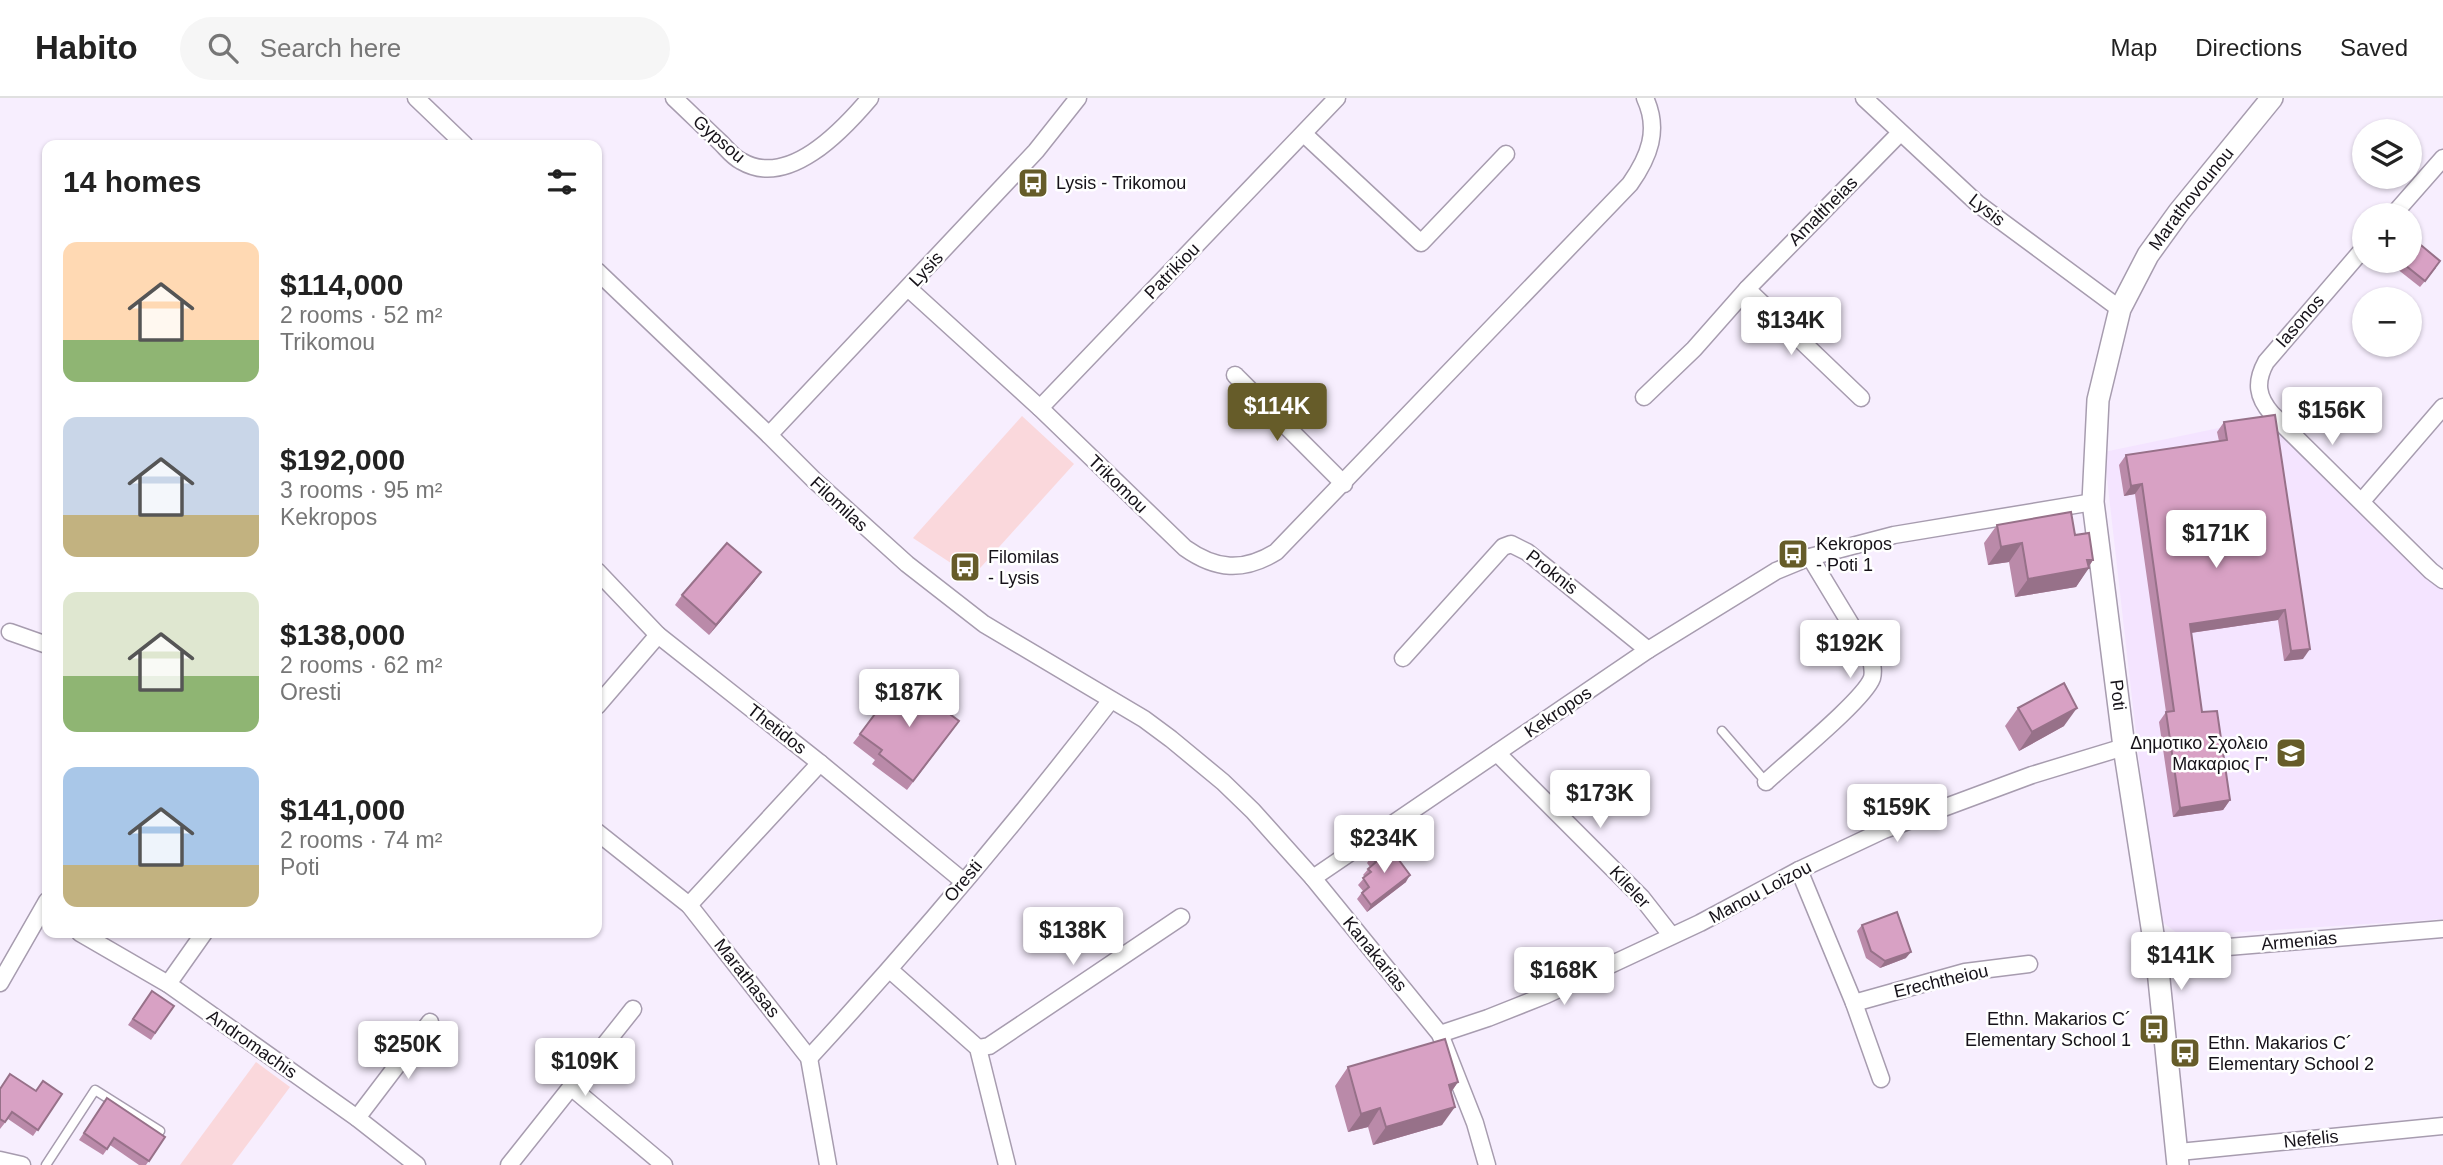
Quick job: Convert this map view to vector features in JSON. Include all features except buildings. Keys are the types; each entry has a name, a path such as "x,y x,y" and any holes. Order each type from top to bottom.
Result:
{"street":[{"path":"416,98 460,140"},
{"name":"Gypsou","path":"674,98 739,161 755,167 779,169 807,158 870,98"},
{"name":"Lysis","path":"769,435 1037,151 1078,98"},
{"name":"Patrikiou","path":"1040,408 1337,98"},
{"name":"Trikomou","path":"908,288 1040,408 1185,548 1212,563 1239,567 1252,565 1276,552 1344,484 1630,184 1640,170 1652,140 1653,126 1645,98"},
{"name":"Lysis","path":"1864,98 1978,204 2120,309"},
{"name":"Marathovounou","path":"2120,309 2148,255 2179,212 2272,98"},
{"name":"Amaltheias","path":"1644,397 1694,349 1747,289 1900,133"},
{"path":"1304,134 1421,243 1506,154"},
{"path":"2404,203 2443,158"},
{"name":"Iasonos","path":"2352,262 2275,350 2260,373 2257,385 2264,405 2443,580"},
{"name":"Filomilas","path":"602,276 877,539 950,599 1016,644 1111,700"},
{"path":"1747,289 1861,398"},
{"name":"Poti","path":"2120,309 2098,400 2093,502 2124,747 2156,953 2178,1158"},
{"path":"1235,375 1344,484"},
{"path":"2362,501 2443,407"},
{"name":"Kekropos","path":"1313,878 1648,650 1776,571 1810,557 1895,535 2093,502"},
{"name":"Proknis","path":"1403,658 1503,547 1511,544 1527,552 1648,650"},
{"path":"1766,782 1859,697 1871,678 1873,668 1870,656 1810,557"},
{"name":"Thetidos","path":"602,576 658,635 820,762 963,881"},
{"path":"10,632 42,643"},
{"path":"602,700 658,635"},
{"name":"Kanakarias","path":"1111,700 1171,739 1253,811 1313,878 1440,1034 1475,1123 1487,1165"},
{"name":"Oresti","path":"809,1058 890,970 1045,786 1111,700"},
{"name":"Manou Loizou","path":"1440,1034 1546,995 1700,923 1799,870 1884,830 2032,775 2124,747"},
{"name":"Kileler","path":"1497,753 1642,898 1671,935"},
{"path":"689,905 820,762"},
{"name":"Marathasas","path":"602,836 689,905 809,1058 828,1165"},
{"path":"1799,870 1854,1003 1881,1079"},
{"path":"0,983 42,915"},
{"path":"978,1048 989,1046 1181,917"},
{"name":"Armenias","path":"2156,953 2443,929"},
{"name":"Andromachis","path":"88,938 168,985 357,1118 417,1165"},
{"path":"168,985 201,938"},
{"name":"Erechtheiou","path":"1854,1003 1965,972 2029,964"},
{"path":"890,970 978,1048 1007,1165"},
{"path":"509,1165 633,1009"},
{"path":"357,1118 430,1022"},
{"path":"571,1087 664,1165"},
{"name":"Nefelis","path":"2178,1158 2443,1126"},
{"path":"0,1160 22,1165"}],"lane":[{"path":"1722,731 1766,782"},
{"path":"47,1165 95,1090 160,1131"}],"shaded area":[{"path":"1022,416 1074,464 972,577 913,538"},
{"name":"Δημοτικο Σχολειο Μακαριος Γ'","path":"2267,418 2443,589 2443,919 2181,936 2157,918 2104,452"},
{"path":"256,1062 290,1087 232,1165 180,1165"}],"place":[{"name":"Lysis - Trikomou","path":"1033,183"},
{"name":"Kekropos - Poti 1","path":"1793,554"},
{"name":"Filomilas - Lysis","path":"965,567"},
{"name":"Δημοτικο Σχολειο Μακαριος Γ'","path":"2291,753"},
{"name":"Ethn. Makarios C´ Elementary School 1","path":"2154,1029"},
{"name":"Ethn. Makarios C´ Elementary School 2","path":"2185,1053"}]}
